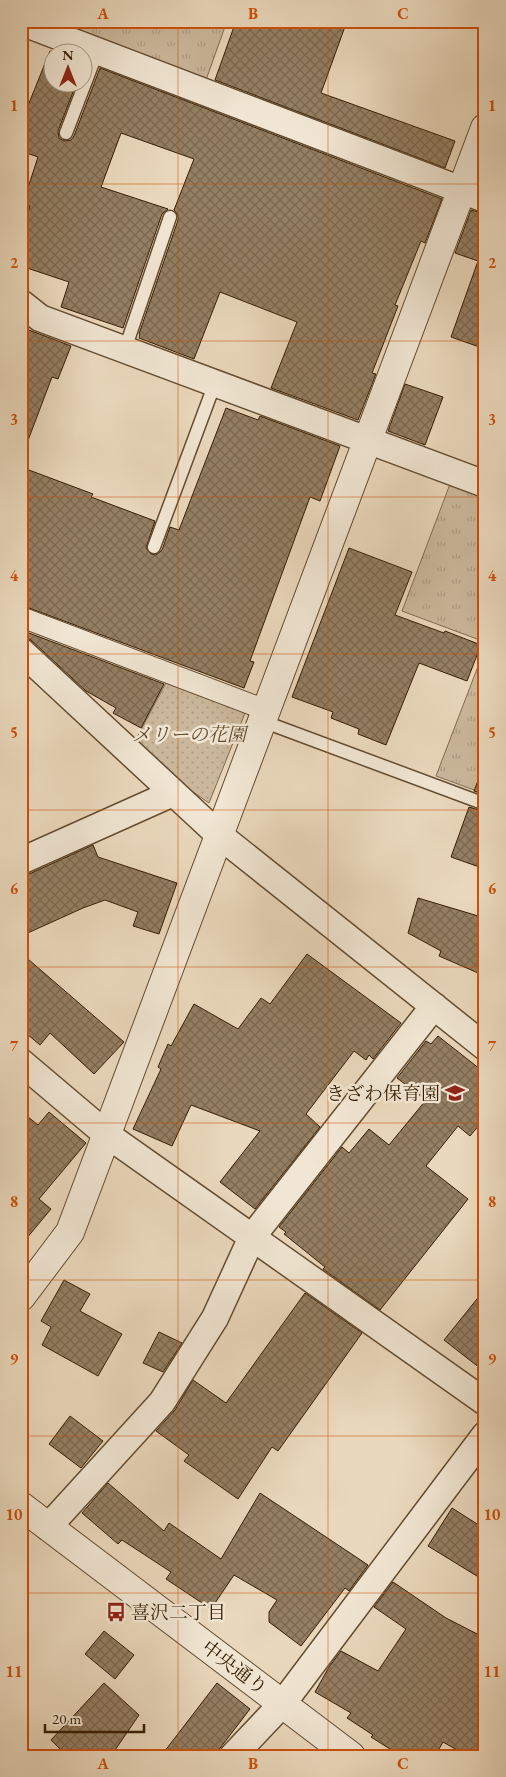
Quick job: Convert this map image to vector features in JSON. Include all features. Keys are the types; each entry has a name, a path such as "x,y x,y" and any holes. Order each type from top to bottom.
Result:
{"street":[{"path":"21,22 473,194"},
{"path":"21,1297 70,1232 368,440 473,194 485,128"},
{"path":"21,303 40,318 485,484"},
{"path":"21,617 264,716"},
{"path":"21,651 219,836 485,1047"},
{"path":"21,861 173,793"},
{"path":"48,1527 162,1402 216,1318 252,1237 434,1006"},
{"path":"21,1062 106,1134 485,1402"},
{"path":"233,1756 283,1703 485,1435"},
{"name":"中央通り","path":"21,1506 351,1756"}],"lane":[{"path":"66,132 97,52"},
{"path":"124,349 170,217"},
{"path":"154,547 215,383"},
{"path":"264,716 485,804"}],"green space":[{"path":"78,21 227,21 206,80 74,32"},
{"path":"450,484 485,497 485,642 402,611"},
{"path":"485,648 485,794 436,776"},
{"name":"メリーの花園","path":"168,679 247,708 209,803 166,773 134,743"}],"building":[{"path":"236,21 347,21 321,93 455,141 445,168 215,80"},
{"path":"100,68 442,199 425,243 421,241 395,305 398,306 372,373 376,374 358,420 271,388 297,322 220,292 194,359 139,338 178,220 178,215 174,210 194,159 121,133 101,187 168,209 162,214 123,328 61,307 69,282 21,266 21,232 30,206 23,203 38,157 21,151 21,123 42,71 42,92 73,92 58,131 59,138 64,141 71,140 92,92"},
{"path":"471,210 485,214 485,349 451,337 478,261 455,253"},
{"path":"21,327 71,346 58,379 52,377 24,451 21,451"},
{"path":"405,384 443,397 425,445 388,431"},
{"path":"226,408 258,420 260,416 340,446 320,501 310,497 250,661 254,662 244,688 21,605 21,467 93,494 91,497 155,521 146,548 151,554 156,555 162,550 170,527 179,530"},
{"path":"349,548 412,572 395,615 481,645 467,681 419,663 386,745 358,734 359,729 331,718 333,712 292,697"},
{"path":"21,630 164,684 141,728 113,713 116,708 86,691 31,640 21,636"},
{"path":"481,773 485,773 485,795 474,791"},
{"path":"469,807 485,812 485,869 451,857"},
{"path":"93,845 98,857 177,883 159,934 133,926 138,912 105,900 21,936 21,876"},
{"path":"418,898 485,918 485,976 439,956 441,951 408,933"},
{"path":"21,953 124,1042 94,1074 50,1033 40,1045 21,1029"},
{"path":"307,954 401,1023 373,1059 369,1055 366,1060 354,1051 306,1114 320,1127 255,1209 220,1182 260,1131 191,1105 172,1146 133,1129 161,1069 158,1067 168,1044 171,1046 194,1004 238,1029 261,998 270,1004"},
{"path":"438,1036 485,1073 485,1118 470,1136 458,1126 426,1166 468,1199 380,1310 323,1269 325,1267 284,1234 286,1232 279,1227 342,1147 349,1153 369,1129 389,1145 426,1100 397,1078 426,1041 431,1044"},
{"path":"21,1111 38,1125 49,1112 86,1143 39,1199 51,1209 21,1245"},
{"path":"64,1280 90,1294 80,1311 122,1334 98,1376 42,1345 51,1327 41,1321"},
{"path":"485,1289 485,1372 444,1340"},
{"path":"305,1293 362,1333 278,1451 272,1447 238,1499 184,1461 189,1455 156,1431 175,1410 193,1380 226,1403"},
{"path":"159,1332 182,1343 163,1372 143,1363"},
{"path":"70,1416 103,1441 81,1468 49,1444"},
{"path":"108,1483 164,1531 169,1523 221,1559 260,1493 368,1565 349,1591 345,1588 301,1646 269,1622 269,1612 277,1600 234,1575 211,1609 166,1579 171,1572 122,1540 118,1544 82,1513"},
{"path":"452,1508 485,1529 485,1581 428,1546"},
{"path":"393,1582 446,1618 485,1638 485,1756 468,1756 443,1742 435,1756 401,1756 371,1737 373,1735 347,1718 351,1713 315,1692 329,1667 341,1651 378,1671 406,1629 374,1607"},
{"path":"104,1631 134,1655 115,1679 85,1654"},
{"path":"104,1683 139,1715 111,1756 67,1756 51,1740"},
{"path":"217,1683 250,1709 214,1756 161,1756"}],"place":[{"name":"きざわ保育園","path":"455,1093"},
{"name":"喜沢二丁目","path":"116,1612"}]}
